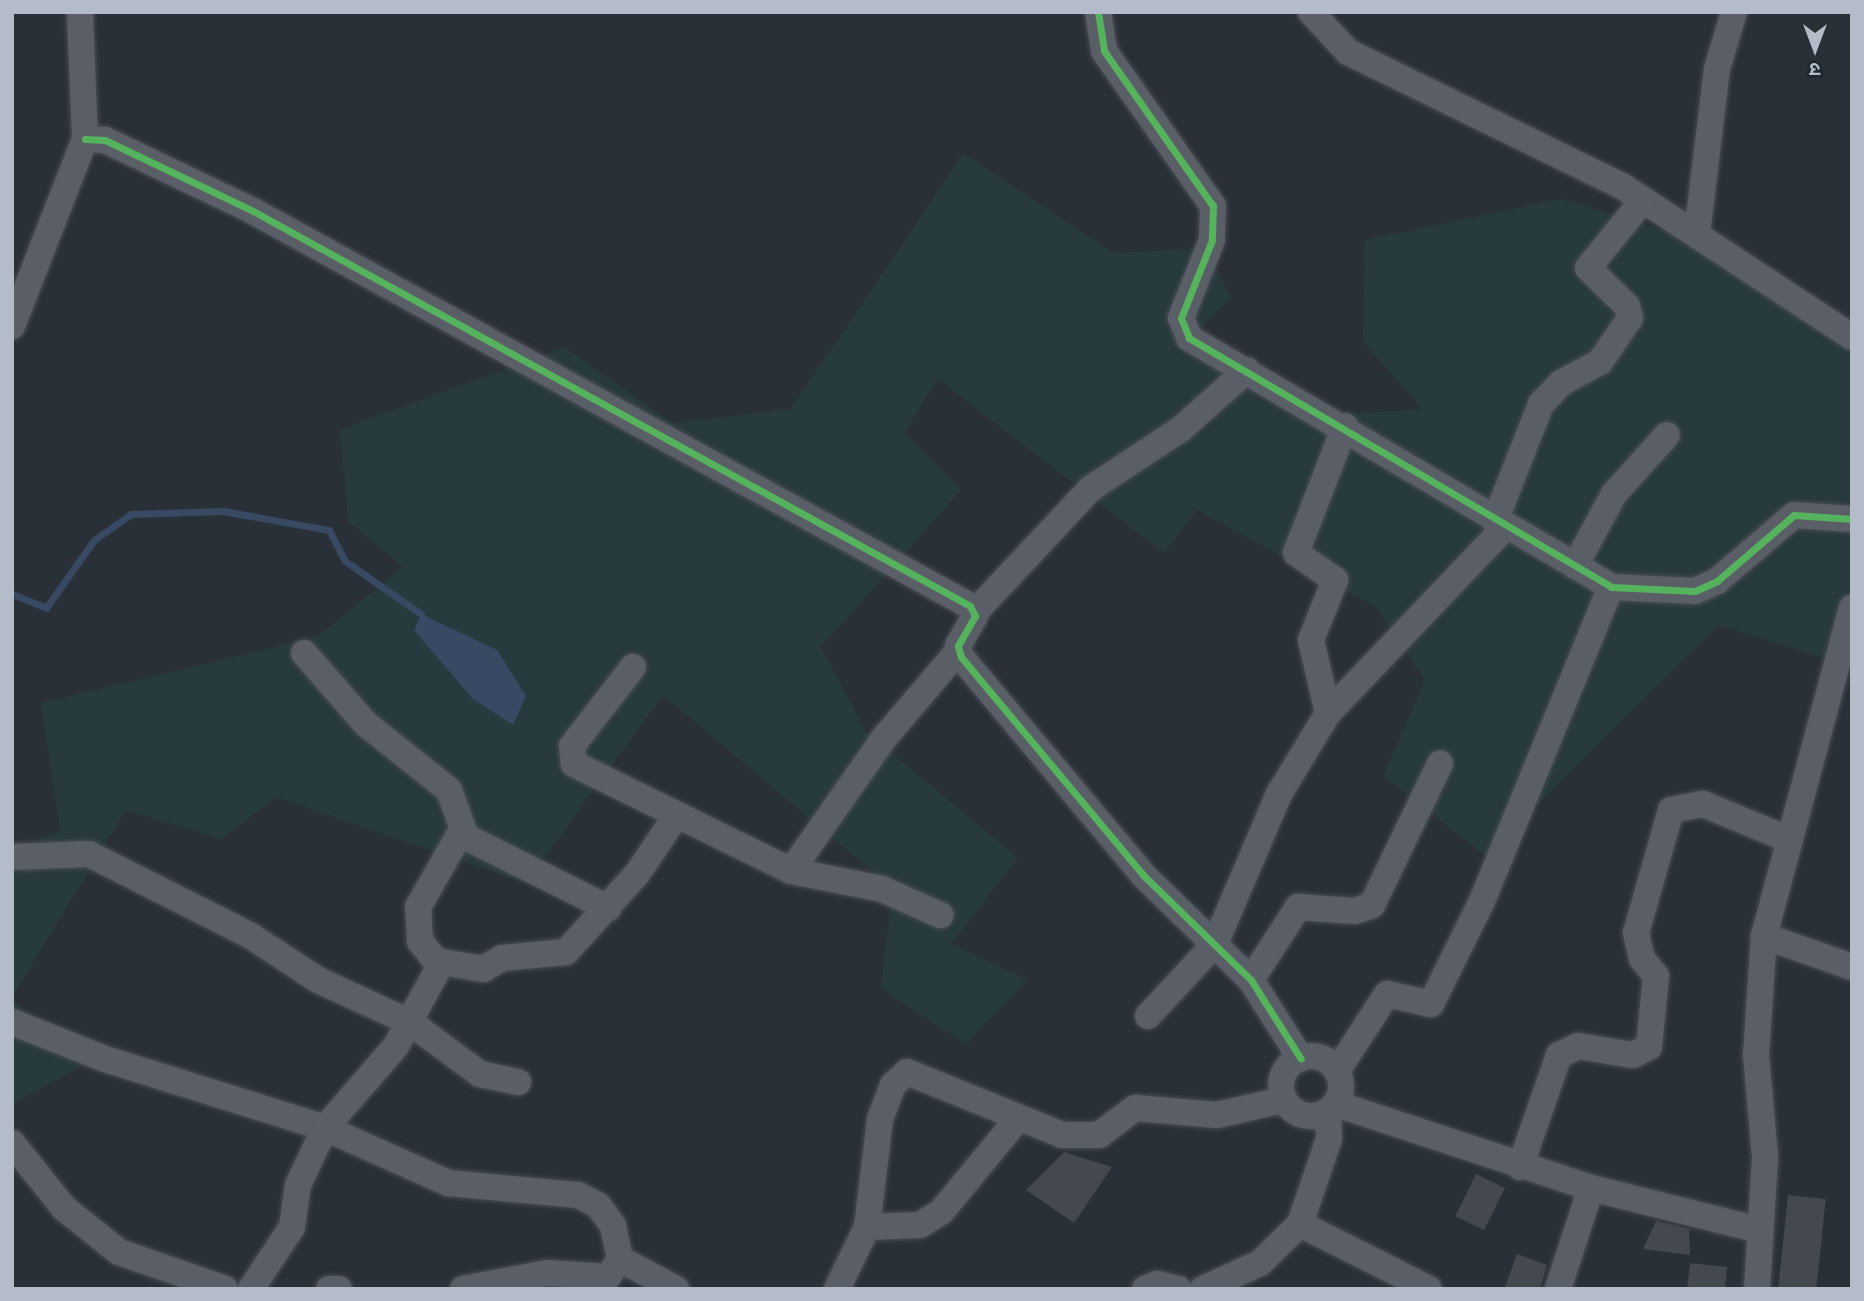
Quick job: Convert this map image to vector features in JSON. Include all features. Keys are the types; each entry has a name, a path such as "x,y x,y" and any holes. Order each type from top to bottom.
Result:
{"street":[{"path":"12,326 85,139 80,12"},
{"path":"1098,12 1104,51 1213,206 1212,240 1181,328 1247,370 1345,426 1500,524 1611,587 1695,591 1717,581 1794,515 1852,519"},
{"path":"1311,12 1348,52 1643,200 1852,337"},
{"path":"1697,234 1717,69 1734,12"},
{"path":"85,139 104,141 253,211 838,528 976,611"},
{"path":"1148,1016 1215,944 1279,794 1328,713 1500,524 1541,404 1560,383 1600,362 1630,318 1627,306 1588,268 1643,200"},
{"path":"791,870 886,737 958,651 976,611 1090,489 1182,428 1247,370"},
{"path":"1328,713 1311,640 1335,580 1296,553 1345,426"},
{"path":"1575,566 1614,494 1667,435"},
{"path":"1203,1289 1260,1263 1300,1224 1329,1139 1337,1072 1387,994 1431,1004 1482,901 1611,587"},
{"path":"1757,1289 1765,1157 1756,1055 1764,936 1785,838 1852,608"},
{"path":"958,651 1079,802 1251,980 1301,1059"},
{"path":"304,653 366,724 449,790 462,830 608,908"},
{"path":"633,667 596,709 570,757 676,816 791,870 882,889 940,915"},
{"path":"1251,980 1298,907 1355,911 1372,905 1440,764"},
{"path":"1520,1167 1559,1055 1577,1046 1633,1055 1649,1047 1656,976 1642,959 1636,933 1671,810 1703,804 1785,838"},
{"path":"251,1289 292,1227 298,1185 325,1128 411,1023 440,965 451,960 483,970 502,958 566,952 608,908 676,816"},
{"path":"440,965 420,941 418,907 462,830"},
{"path":"12,857 89,854 251,936 318,980 411,1023 459,1063 495,1080 518,1082"},
{"path":"1764,936 1852,967"},
{"path":"12,1022 105,1059 325,1128 448,1183 578,1195 598,1205 613,1226 609,1275"},
{"path":"1283,1100 1284,1073 1301,1059 1324,1060 1337,1072"},
{"path":"837,1289 867,1227 880,1119 898,1078 916,1072 1016,1121 1085,1136 1108,1131 1121,1114 1135,1108 1217,1115 1283,1100"},
{"path":"1283,1100 1298,1112 1332,1108 1591,1188 1759,1230"},
{"path":"867,1227 920,1225 941,1212 1016,1121"},
{"path":"12,1143 64,1208 119,1252 225,1289"},
{"path":"1558,1289 1591,1188"},
{"path":"1300,1224 1429,1289"},
{"path":"463,1289 548,1273 609,1275 676,1289"},
{"path":"329,1289 339,1289"},
{"path":"1145,1289 1178,1289"}],"green space":[{"path":"963,153 1113,253 1204,248 1232,298 1189,338 1273,394 1345,414 1423,409 1363,342 1365,240 1561,199 1697,240 1852,345 1852,667 1718,625 1486,856 1383,776 1425,680 1376,607 1197,510 1164,553 938,379 904,433 961,490 821,647 866,732 1018,858 951,944 1028,980 966,1044 881,988 892,888 663,695 526,883 276,797 221,839 126,810 12,997 12,851 60,830 41,703 317,637 403,567 348,521 340,430 564,347 673,423 791,409"},
{"path":"12,999 80,1067 12,1104"}],"water":[{"path":"421,614 497,650 526,696 513,725 473,699 414,630"}],"building":[{"path":"1064,1152 1112,1167 1074,1223 1026,1190"},
{"path":"1476,1174 1505,1188 1484,1230 1455,1216"},
{"path":"1788,1195 1826,1199 1816,1289 1778,1288"},
{"path":"1656,1221 1689,1229 1690,1255 1643,1249"},
{"path":"1517,1254 1547,1265 1540,1289 1504,1289"},
{"path":"1690,1263 1727,1267 1725,1289 1687,1289"}],"waterway":[{"path":"12,594 46,608 94,540 131,514 223,511 329,530 345,561 421,614"}],"cycle path":[{"path":"1098,12 1104,51 1213,206 1212,240 1181,318 1189,338 1611,587 1695,591 1717,581 1794,515 1852,519"},
{"path":"85,139 105,140 253,211 970,606 975,616 958,646 961,657 1144,876 1251,980 1301,1059"}]}
